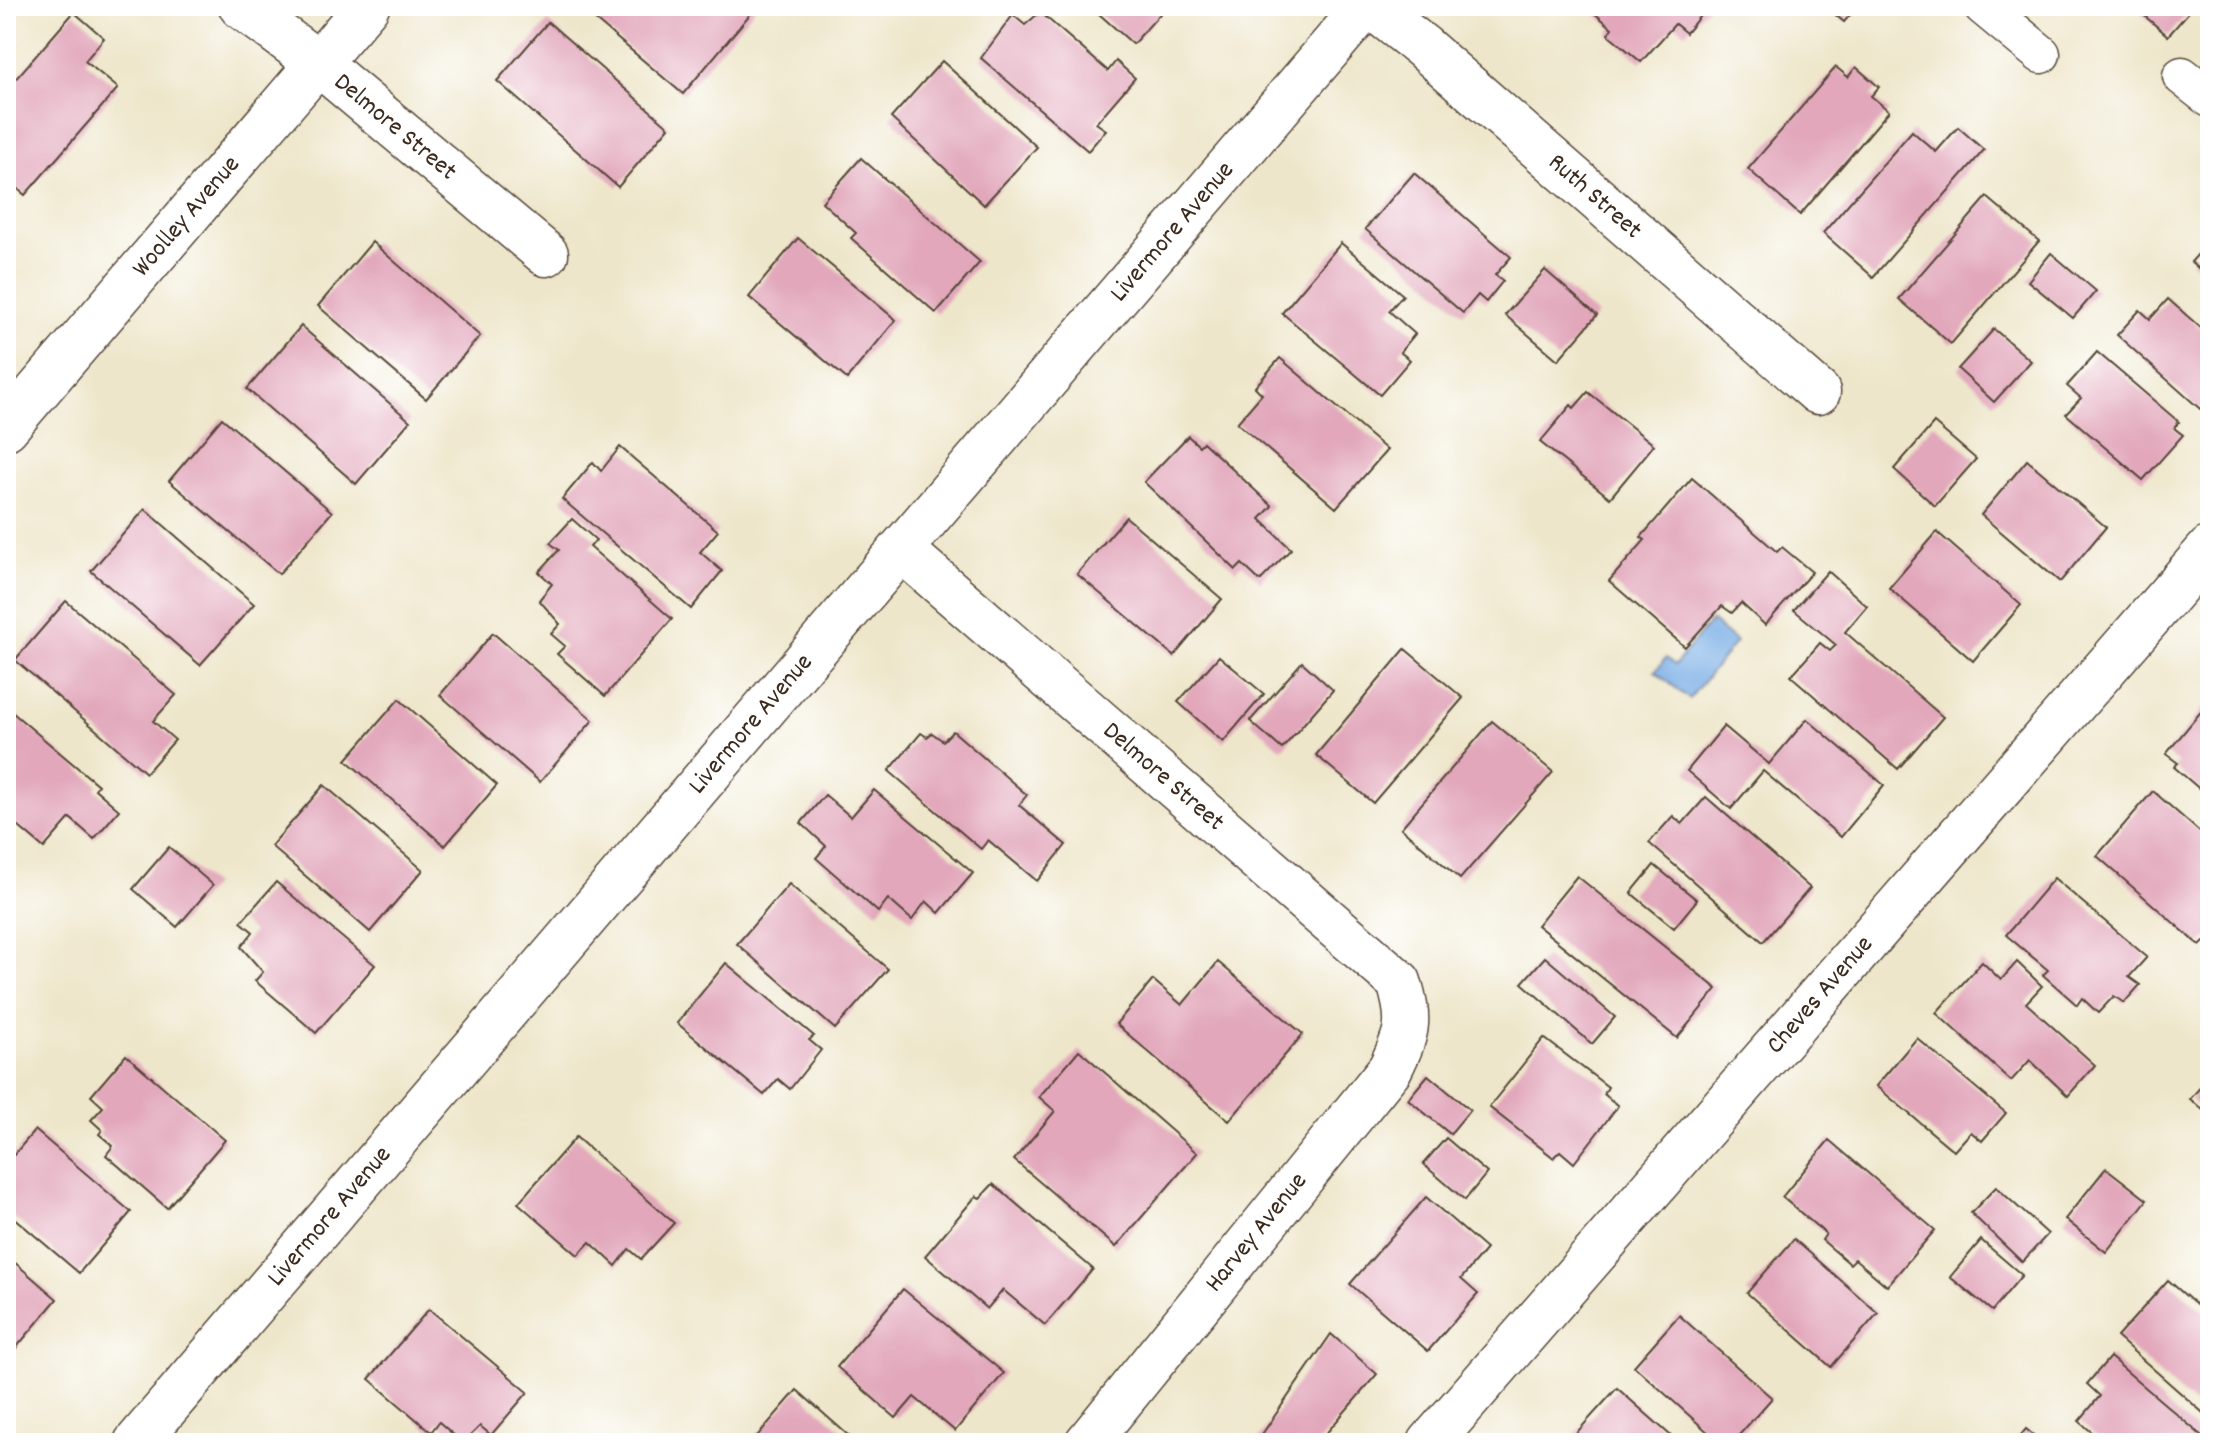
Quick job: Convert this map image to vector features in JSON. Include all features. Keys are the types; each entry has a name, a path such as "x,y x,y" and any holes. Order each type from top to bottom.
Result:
{"street":[{"name":"Delmore Street","path":"241,6 318,63 546,254"},
{"name":"Woolley Avenue","path":"6,428 367,6"},
{"name":"Ruth Street","path":"1368,6 1422,46 1818,392"},
{"name":"Livermore Avenue","path":"136,1443 1368,6"},
{"name":"Cheves Avenue","path":"1430,1443 2210,548"},
{"name":"Delmore Street","path":"902,550 1399,982 1408,1014"},
{"name":"Harvey Avenue","path":"1087,1443 1390,1069 1402,1042 1408,1014"}],"lane":[{"path":"1983,6 2041,54"}],"water":[{"path":"1711,621 1736,642 1689,699 1655,671 1666,658 1675,665"}],"building":[{"path":"579,6 757,6 683,94"},
{"path":"1090,6 1167,6 1133,44"},
{"path":"1586,6 1708,6 1686,33 1675,24 1641,62 1608,34 1612,28"},
{"path":"1825,6 1858,6 1844,22"},
{"path":"2133,6 2194,6 2168,36"},
{"path":"74,12 104,38 85,61 118,88 25,195 6,179 6,90"},
{"path":"1040,12 1108,71 1116,61 1135,78 1096,123 1106,130 1088,151 981,58 1013,15 1025,25"},
{"path":"548,22 669,127 618,187 497,81"},
{"path":"942,61 1037,147 984,205 891,118"},
{"path":"1836,67 1848,77 1856,67 1879,87 1871,96 1889,111 1800,215 1748,169"},
{"path":"1958,127 1984,150 1873,277 1823,233 1912,131 1936,152"},
{"path":"861,158 980,262 936,313 851,238 856,233 822,202"},
{"path":"1414,173 1511,257 1495,275 1503,281 1486,302 1478,295 1463,313 1365,229"},
{"path":"1987,197 2039,241 1951,344 1899,299"},
{"path":"2210,228 2210,278 2191,262 2209,242 2202,237"},
{"path":"798,238 896,320 847,379 749,297"},
{"path":"372,242 480,336 426,399 318,306"},
{"path":"1341,243 1403,295 1389,311 1415,334 1400,352 1410,360 1380,395 1282,313"},
{"path":"2051,253 2096,291 2073,318 2028,281"},
{"path":"1545,270 1597,315 1558,360 1505,315"},
{"path":"2168,299 2210,336 2210,399 2200,409 2117,335 2140,310 2150,319"},
{"path":"301,326 410,421 356,484 247,389"},
{"path":"1994,329 2031,361 1994,402 1958,369"},
{"path":"2097,352 2179,422 2174,428 2183,435 2143,480 2066,414 2081,398 2067,386"},
{"path":"1280,358 1387,450 1336,508 1237,423 1262,394 1255,387"},
{"path":"1588,392 1654,445 1610,498 1540,442 1571,405 1574,408"},
{"path":"222,418 332,512 279,574 169,481"},
{"path":"1934,423 1976,459 1935,506 1894,469"},
{"path":"1188,436 1199,446 1203,442 1272,506 1260,519 1291,549 1260,581 1242,564 1236,570 1144,482"},
{"path":"620,447 718,531 700,552 722,571 691,609 562,499 593,462 601,471"},
{"path":"2027,460 2106,527 2060,582 1981,515"},
{"path":"1692,478 1777,552 1782,547 1812,572 1765,625 1741,603 1732,613 1722,606 1685,647 1609,581 1645,540 1641,537"},
{"path":"145,509 254,604 200,665 91,571"},
{"path":"1126,517 1222,599 1174,656 1077,574"},
{"path":"572,519 596,540 590,547 672,619 605,696 557,654 565,646 551,634 560,624 539,600 552,584 539,572 559,550 550,543"},
{"path":"1937,532 2021,605 1973,661 1889,588"},
{"path":"1828,571 1867,606 1845,632 1943,717 1898,769 1791,676 1820,643 1830,651 1836,645 1794,610"},
{"path":"66,601 176,695 153,721 175,740 146,773 15,660"},
{"path":"493,633 593,720 540,782 440,695"},
{"path":"1405,649 1463,698 1373,803 1316,755"},
{"path":"1219,656 1264,694 1223,742 1178,702"},
{"path":"1302,662 1333,690 1282,749 1250,721"},
{"path":"399,699 497,785 445,846 346,760"},
{"path":"2208,703 2210,798 2174,767 2178,763 2166,754"},
{"path":"6,707 98,785 95,789 119,810 94,839 70,818 44,848 6,816"},
{"path":"1807,719 1884,785 1841,837 1763,771 1731,809 1687,771 1724,726 1769,764"},
{"path":"1492,721 1553,772 1460,879 1401,828"},
{"path":"953,731 1027,795 1019,805 1066,845 1037,881 988,840 981,849 889,771 921,733 927,737 932,733 943,741"},
{"path":"324,785 423,870 370,932 271,846"},
{"path":"874,790 973,873 939,913 926,901 912,920 888,899 878,912 816,858 826,846 801,823 825,795 851,817"},
{"path":"2153,791 2210,841 2210,936 2200,946 2097,856"},
{"path":"1706,797 1810,888 1763,942 1649,843 1673,816 1682,824"},
{"path":"169,847 213,885 177,927 133,889"},
{"path":"1654,865 1697,900 1674,928 1631,893"},
{"path":"1577,876 1717,989 1677,1038 1537,925"},
{"path":"2054,878 2147,957 2129,977 2140,985 2124,1003 2114,996 2098,1013 2082,998 2077,1005 2043,975 2048,970 2006,935"},
{"path":"276,882 375,965 316,1033 255,981 263,972 241,947 253,932 241,922"},
{"path":"789,884 888,969 835,1029 737,944"},
{"path":"1545,957 1615,1017 1592,1044 1522,983"},
{"path":"1218,962 1303,1034 1229,1121 1116,1024 1153,980 1182,1005"},
{"path":"1982,962 2001,980 2017,962 2042,986 2026,1003 2095,1065 2068,1096 2030,1060 2011,1081 1936,1013"},
{"path":"726,963 814,1036 809,1040 821,1050 790,1089 778,1079 764,1095 677,1023"},
{"path":"1544,1038 1608,1087 1604,1094 1618,1106 1574,1163 1560,1151 1554,1158 1489,1107"},
{"path":"1917,1038 2006,1113 1982,1141 1971,1132 1954,1151 1876,1086"},
{"path":"1079,1050 1197,1153 1116,1247 1014,1160 1055,1111 1039,1097"},
{"path":"126,1055 225,1140 167,1208 106,1155 113,1146 99,1134 102,1130 91,1120 103,1107 91,1096"},
{"path":"1428,1075 1470,1110 1450,1134 1408,1099"},
{"path":"2210,1076 2210,1116 2190,1099"},
{"path":"35,1130 131,1212 79,1273 6,1211 6,1164"},
{"path":"576,1137 674,1223 641,1259 629,1249 616,1266 590,1242 578,1255 518,1203"},
{"path":"1446,1138 1487,1173 1465,1200 1423,1164"},
{"path":"1829,1140 1935,1230 1887,1286 1855,1259 1850,1264 1822,1240 1826,1234 1782,1197"},
{"path":"2106,1168 2147,1200 2106,1252 2065,1219"},
{"path":"993,1184 1093,1269 1045,1325 1003,1290 987,1309 925,1256 976,1196 980,1198"},
{"path":"1996,1187 2048,1234 2022,1262 1971,1213"},
{"path":"1426,1197 1486,1249 1461,1279 1478,1294 1428,1351 1350,1284"},
{"path":"1794,1239 1878,1313 1831,1367 1747,1293"},
{"path":"1981,1240 2022,1275 1992,1311 1950,1277"},
{"path":"6,1255 57,1299 6,1360"},
{"path":"2168,1280 2210,1317 2210,1419 2117,1337"},
{"path":"903,1289 1004,1373 955,1431 914,1397 896,1418 837,1367"},
{"path":"429,1309 528,1392 491,1435 480,1426 463,1443 439,1422 431,1432 369,1379"},
{"path":"1679,1315 1772,1398 1732,1443 1720,1443 1634,1366"},
{"path":"1331,1334 1377,1374 1318,1443 1256,1443"},
{"path":"2110,1357 2202,1436 2196,1443 2104,1443 2079,1421 2100,1396 2087,1384"},
{"path":"1617,1388 1679,1443 1569,1441"},
{"path":"797,1390 857,1443 751,1443"},
{"path":"2026,1429 2043,1443 2014,1443"}]}
